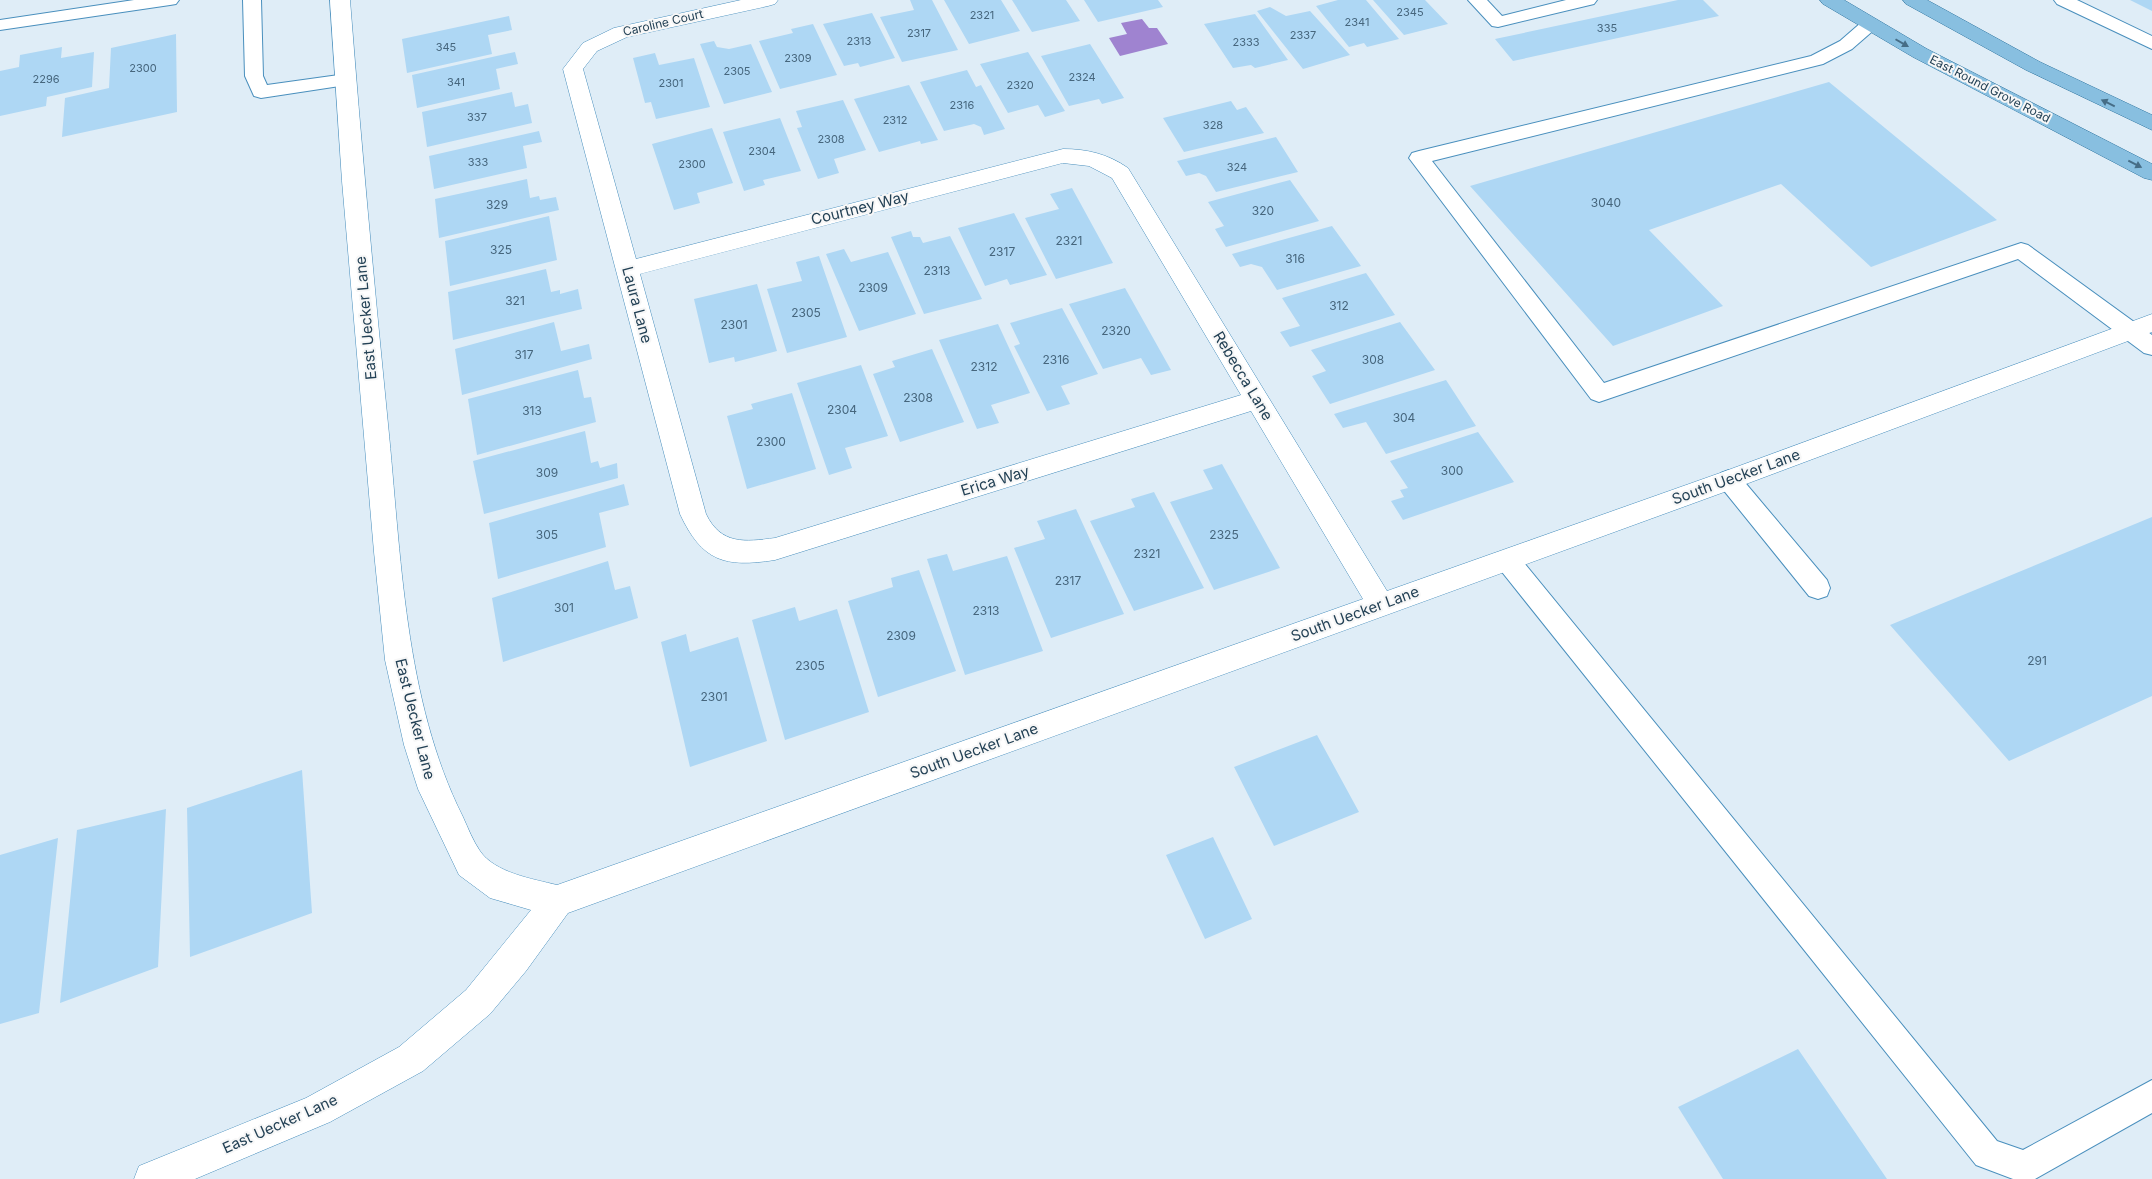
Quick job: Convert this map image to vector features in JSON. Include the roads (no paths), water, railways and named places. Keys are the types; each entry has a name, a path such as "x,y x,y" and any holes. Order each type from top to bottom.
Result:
{"main road":[{"name":"East Round Grove Road","path":"1830,0 1920,54 2152,173"},
{"path":"1913,0 2033,66 2152,123"}],"street":[{"name":"East Uecker Lane","path":"152,1179 318,1110 411,1058 478,1002 514,959 557,901 501,887 470,864 433,788 419,745 399,660 387,552 340,0"},
{"name":"Caroline Court","path":"590,48 621,32 732,4 768,0"},
{"name":"Laura Lane","path":"590,48 573,69 693,514 699,530 713,543 731,551"},
{"name":"Courtney Way","path":"627,269 1063,156 1095,158"},
{"name":"Rebecca Lane","path":"1095,158 1109,164 1120,172 1381,605"},
{"name":"South Uecker Lane","path":"557,901 1728,480 2145,334"},
{"name":"Erica Way","path":"731,551 752,554 775,549 1257,400"}],"lane":[{"path":"0,25 170,0"},
{"path":"252,0 254,76 261,92 346,80"},
{"path":"1478,0 1498,22 1588,0"},
{"path":"2063,0 2152,43"},
{"path":"1870,25 1846,45 1817,60 1419,158 1599,393 2021,250 2145,334"},
{"path":"1728,480 1818,588"},
{"path":"1507,560 1987,1154 2025,1167 2152,1096"}]}
